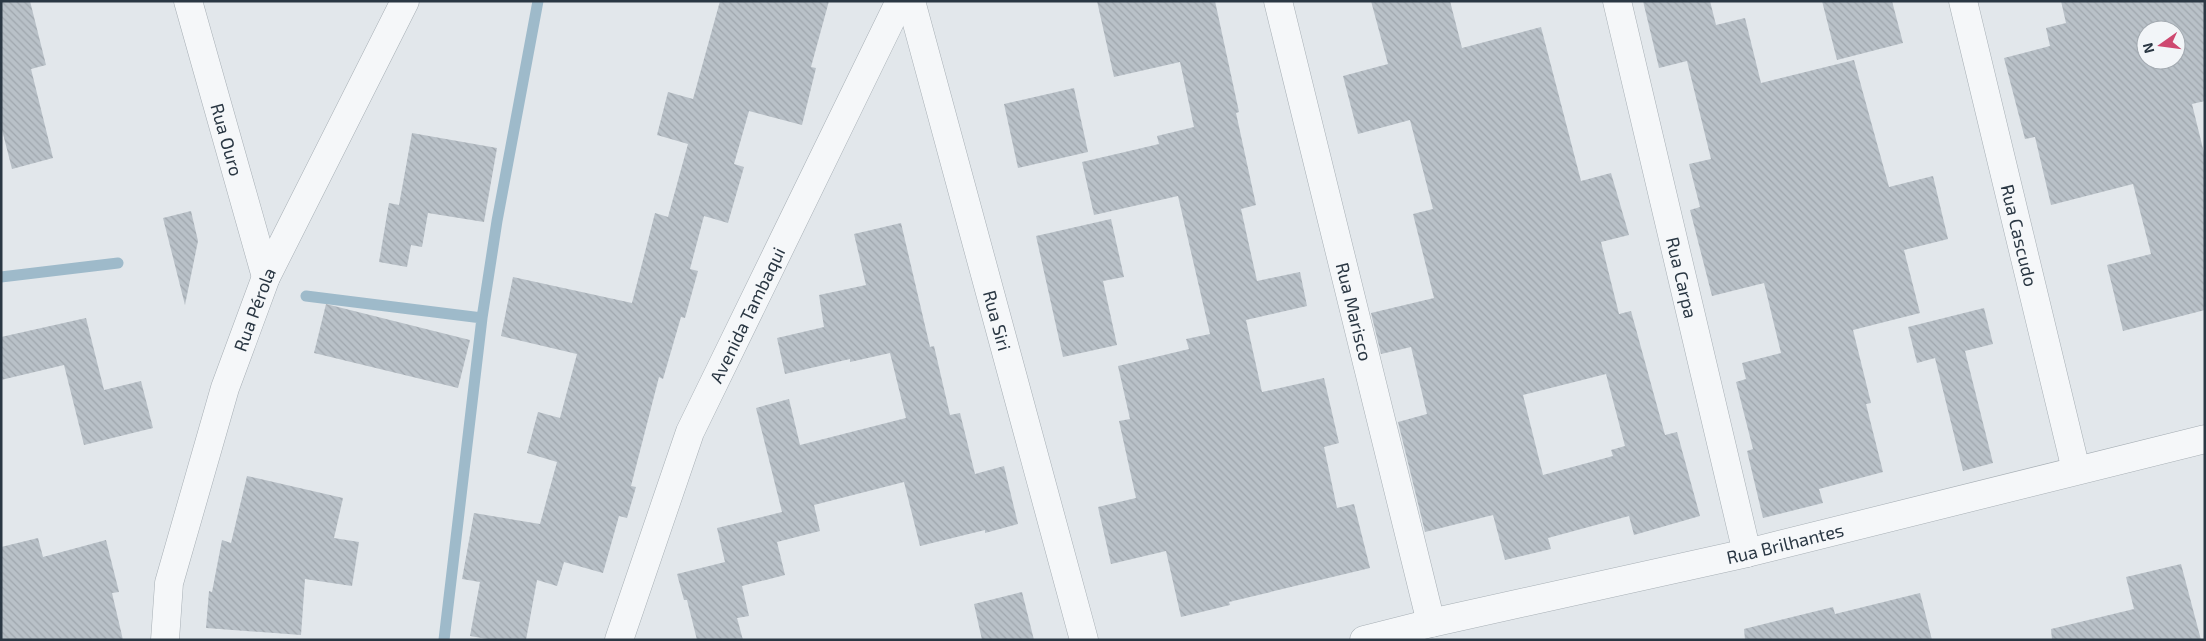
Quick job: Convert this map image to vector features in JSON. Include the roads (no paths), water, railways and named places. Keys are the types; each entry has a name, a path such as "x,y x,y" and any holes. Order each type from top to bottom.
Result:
{"street":[{"name":"Rua Ouro","path":"188,1 266,278"},
{"name":"Rua Pérola","path":"165,640 170,583 225,388 266,278 404,1"},
{"name":"Avenida Tambaqui","path":"618,640 690,432 900,1"},
{"name":"Rua Siri","path":"910,1 1084,640"},
{"name":"Rua Marisco","path":"1278,1 1431,623"},
{"name":"Rua Carpa","path":"1617,1 1747,553"},
{"name":"Rua Cascudo","path":"1964,1 2076,470"},
{"name":"Rua Brilhantes","path":"1364,640 1431,623 1747,553 2205,439"}],"waterway":[{"path":"444,640 482,318 497,221 538,1"},
{"path":"1,277 118,263"},
{"path":"306,296 482,318"}]}
